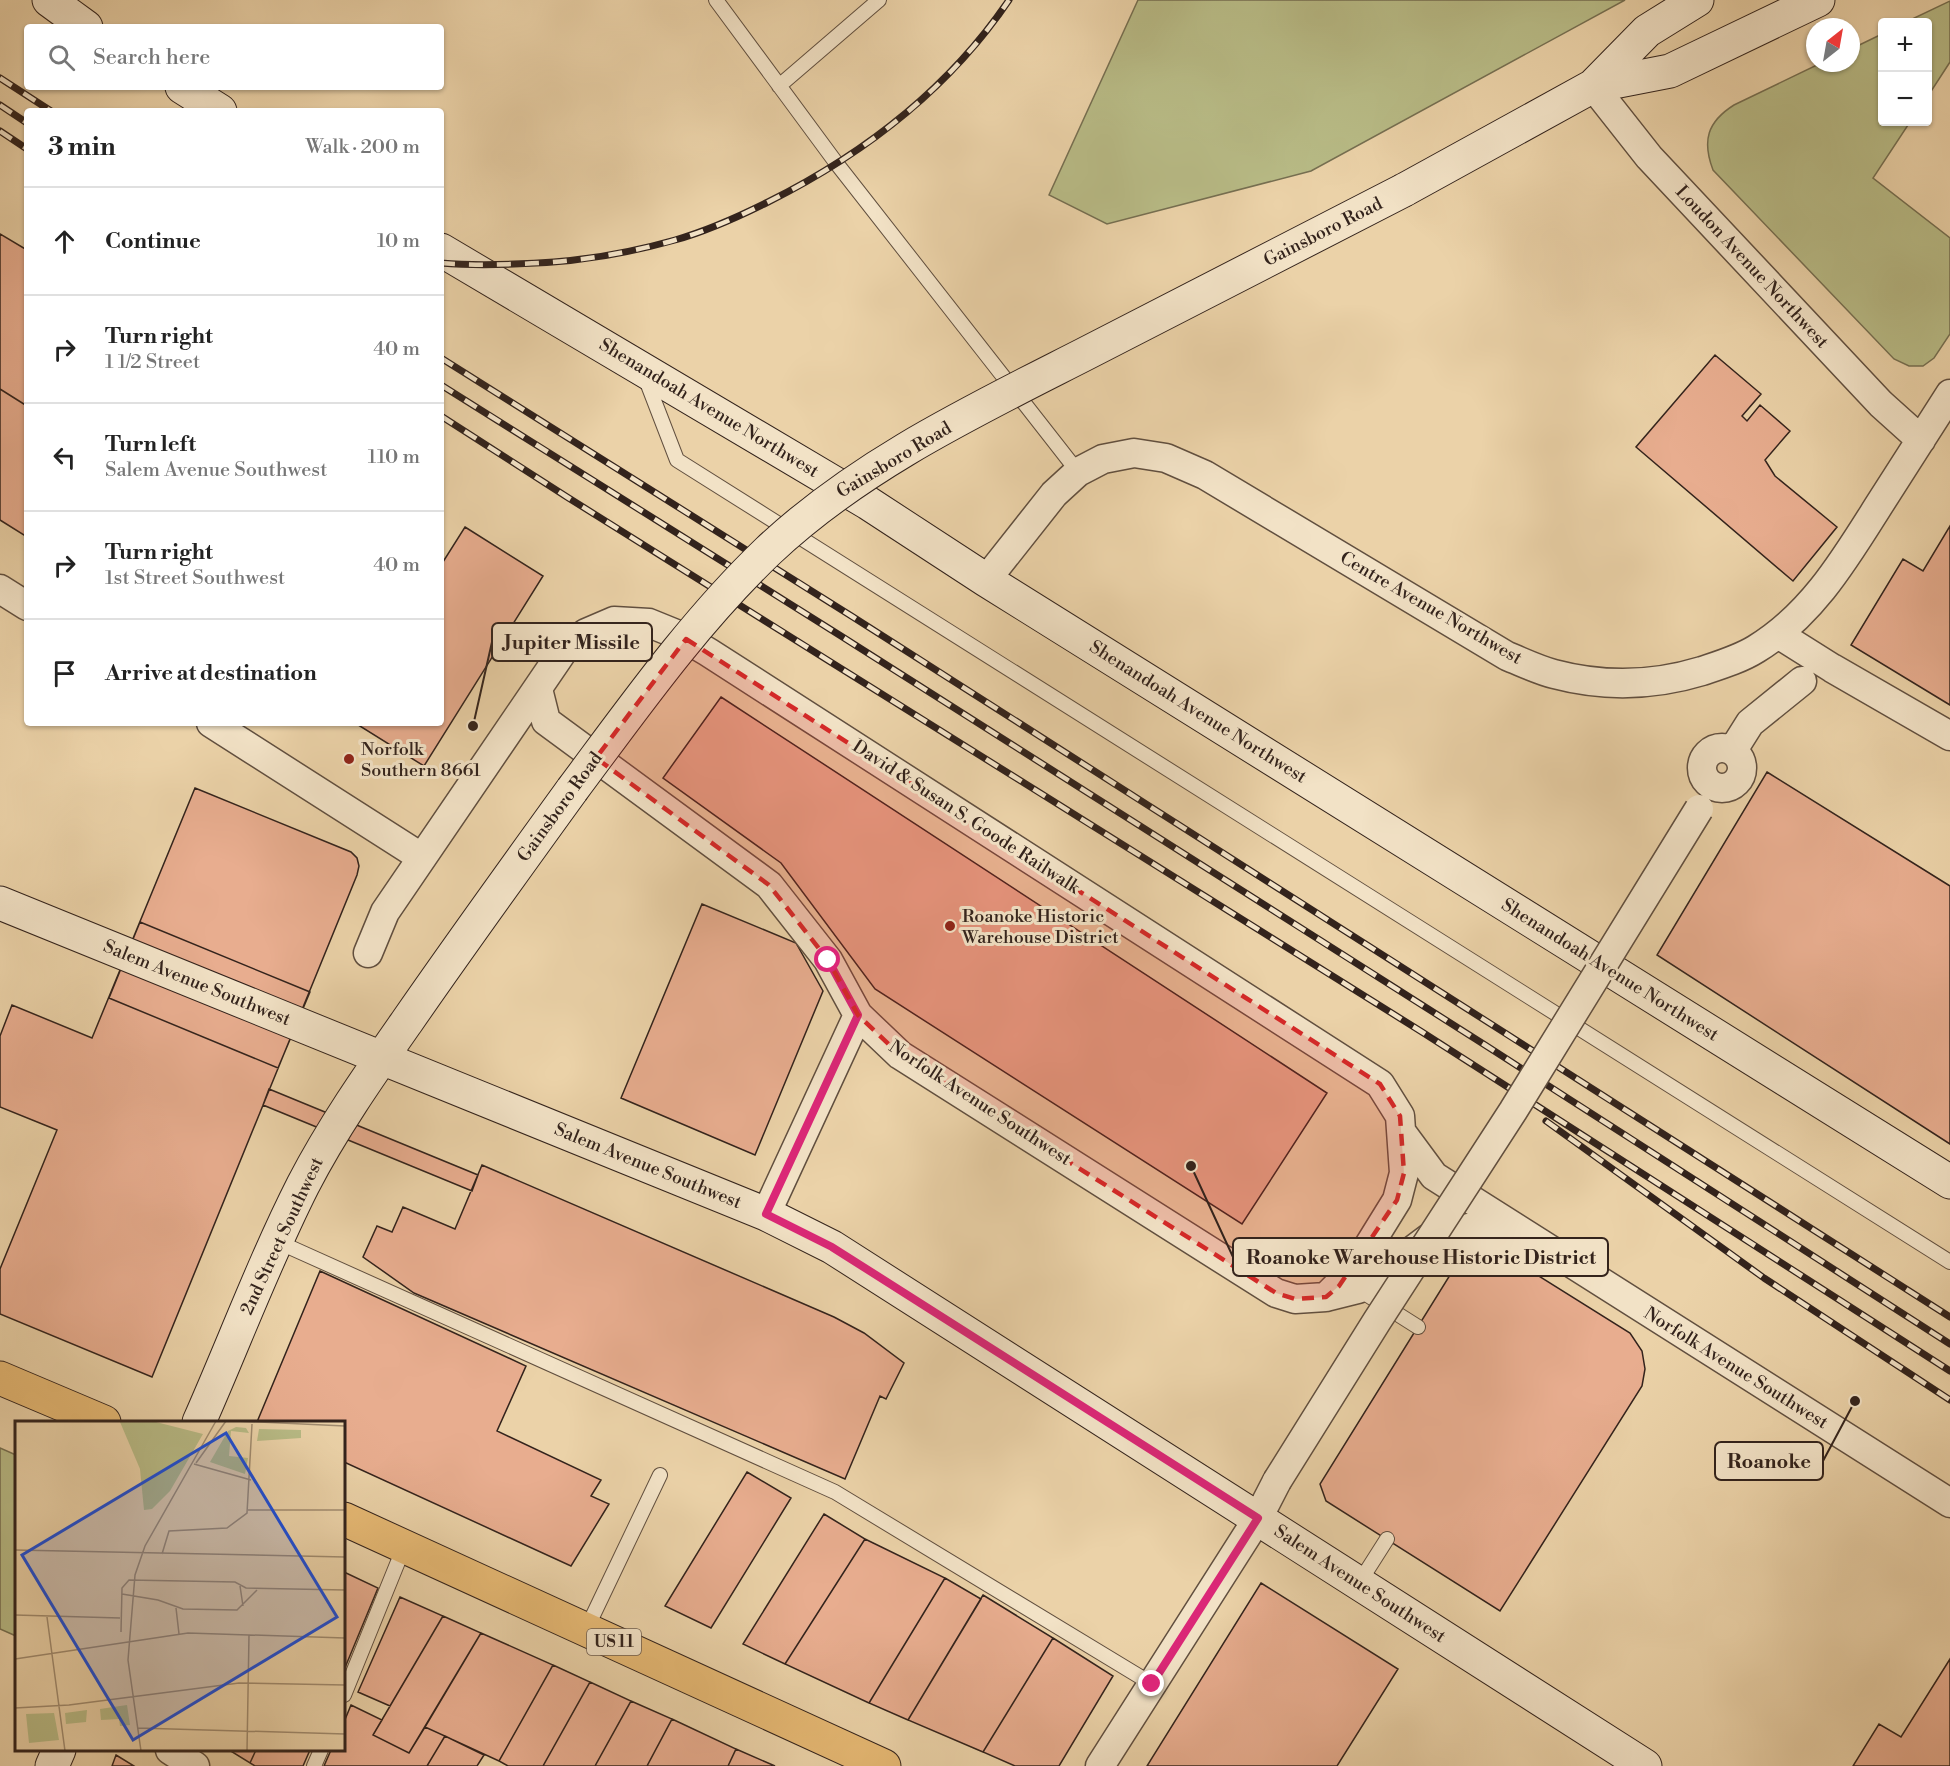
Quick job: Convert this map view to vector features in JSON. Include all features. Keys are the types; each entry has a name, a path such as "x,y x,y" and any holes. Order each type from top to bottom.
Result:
{"main road":[{"path":"0,1378 102,1421"},
{"name":"US 11","path":"345,1519 884,1766"}],"street":[{"path":"49,0 82,24"},
{"name":"Gainsboro Road","path":"382,1058 467,935 670,658 710,611 769,550 832,498 902,451 1027,383 1404,190 1593,86 1647,31 1697,0"},
{"name":"Gainsboro Road","path":"1593,86 1670,71 1818,0"},
{"name":"Loudon Avenue Northwest","path":"1593,86 1649,157 1881,404 1921,440"},
{"path":"187,90 215,108"},
{"name":"Shenandoah Avenue Northwest","path":"444,252 868,503 1950,1182"},
{"name":"Centre Avenue Northwest","path":"986,579 1054,494 1078,472 1103,459 1134,453 1166,458 1206,475 1507,656 1553,674 1604,683 1642,683 1680,678 1734,660 1755,650 1778,634 1821,592 1840,567 1950,394"},
{"path":"0,589 24,604"},
{"name":"David & Susan S. Goode Railwalk","path":"538,689 563,651 586,633 614,621 649,623 681,636 1380,1084 1400,1116 1403,1134"},
{"path":"1778,634 1950,736"},
{"path":"1100,1766 1258,1518 1277,1481 1377,1321 1513,1111 1706,798 1703,764 1705,758 1714,749 1733,750 1750,723 1802,681"},
{"path":"368,953 385,912 538,689"},
{"name":"Norfolk Avenue Southwest","path":"538,689 546,721 769,885 828,960 858,1015 900,1055 1276,1293 1295,1299 1326,1297 1358,1289 1429,1238 1476,1226 1522,1232"},
{"path":"216,726 421,857"},
{"name":"Salem Avenue Southwest","path":"0,903 766,1214 832,1247 1645,1766"},
{"path":"766,1214 858,1015"},
{"name":"2nd Street Southwest","path":"199,1421 276,1241 304,1184 332,1135 382,1058"},
{"path":"1326,1297 1354,1269 1397,1200 1404,1173 1403,1134"},
{"name":"Norfolk Avenue Southwest","path":"1403,1134 1434,1176 1950,1503"},
{"path":"52,1766 58,1751"},
{"path":"173,1751 195,1766"}],"lane":[{"path":"716,0 837,164 1078,472"},
{"path":"779,86 879,0"},
{"path":"641,367 677,460 1950,1262"},
{"path":"276,1241 835,1492 1152,1684"},
{"path":"1358,1289 1418,1327"},
{"path":"586,1630 660,1475"},
{"path":"1359,1583 1388,1539"},
{"path":"345,1693 404,1547"},
{"path":"314,1766 320,1751"}],"highlighted area":[{"path":"686,639 1380,1084 1400,1116 1404,1173 1397,1200 1339,1286 1326,1297 1295,1299 1276,1293 900,1055 858,1015 828,960 769,885 596,758"}],"green space":[{"path":"1138,0 1625,0 1311,171 1107,224 1049,195"},
{"path":"1950,1 1950,62 1932,90 1932,18 1914,18"},
{"path":"1878,36 1878,126 1907,126 1873,178 1950,238 1950,334 1934,358 1923,366 1909,366 1894,359 1713,170 1708,150 1709,133 1713,125 1725,111 1734,105 1806,70 1860,72 1860,45"},
{"path":"0,1448 15,1455 15,1636 0,1629"}],"building":[{"path":"0,234 24,248 24,404 0,389"},
{"path":"1715,355 1761,394 1742,416 1747,421 1760,405 1790,431 1765,460 1775,476 1837,527 1793,581 1636,447"},
{"path":"0,389 24,404 24,535 0,520"},
{"path":"1950,526 1950,705 1851,645 1903,559 1923,571"},
{"path":"465,527 543,576 424,766 360,726 444,726 444,560"},
{"name":"Roanoke Historic Warehouse District","path":"721,697 1327,1093 1242,1224 875,989 781,863 663,778"},
{"path":"1767,772 1950,886 1950,1144 1657,955"},
{"path":"195,788 351,852 357,858 359,866 152,1377 0,1314 0,1269 57,1130 0,1107 0,1036 12,1005 92,1038"},
{"path":"702,904 796,943 823,991 755,1155 621,1098"},
{"path":"140,922 310,992 278,1068 109,998"},
{"path":"269,1089 478,1175 472,1191 263,1105"},
{"path":"482,1165 834,1317 864,1333 904,1363 886,1399 880,1396 845,1479 414,1293 363,1257 377,1226 392,1232 403,1207 455,1229"},
{"path":"1488,1253 1510,1258 1630,1333 1642,1351 1645,1369 1642,1386 1500,1611 1326,1501 1320,1484 1450,1275 1468,1259"},
{"path":"320,1271 526,1366 497,1431 601,1480 591,1496 609,1504 571,1566 345,1462 345,1421 257,1421"},
{"path":"747,1472 791,1498 711,1628 665,1606"},
{"path":"824,1514 865,1539 785,1664 743,1644"},
{"path":"865,1539 945,1578 869,1703 785,1664"},
{"path":"345,1572 378,1588 345,1668"},
{"path":"945,1578 981,1599 908,1720 869,1703"},
{"path":"1261,1583 1398,1669 1337,1766 1147,1766"},
{"path":"983,1595 1053,1638 983,1752 908,1720"},
{"path":"400,1597 443,1616 390,1706 358,1692"},
{"path":"443,1616 481,1633 409,1753 373,1735"},
{"path":"481,1633 553,1665 499,1761 425,1727"},
{"path":"1053,1638 1113,1676 1059,1766 1015,1766 983,1752"},
{"path":"1950,1659 1950,1766 1853,1766 1879,1724 1901,1737"},
{"path":"553,1665 590,1682 543,1766 508,1766 499,1761"},
{"path":"590,1682 631,1701 595,1766 543,1766"},
{"path":"631,1701 672,1719 647,1766 595,1766"},
{"path":"351,1705 382,1720 373,1735 409,1753 425,1727 445,1736 427,1766 324,1766 331,1751 345,1751 345,1720"},
{"path":"672,1719 736,1749 728,1766 647,1766"},
{"path":"445,1736 484,1755 477,1766 427,1766"},
{"path":"736,1749 775,1766 728,1766"},
{"path":"231,1751 256,1751 250,1763"},
{"path":"256,1751 310,1751 303,1766 255,1766 250,1763"},
{"path":"116,1755 134,1766 112,1766"}],"railway":[{"path":"444,263 477,265 534,263 595,257 675,240 745,213 838,163 902,117 959,63 1009,0"},
{"path":"0,78 46,108"},
{"path":"0,105 24,121"},
{"path":"0,131 24,147"},
{"path":"444,360 853,617 1950,1317"},
{"path":"444,387 1485,1045 1950,1344"},
{"path":"444,418 1422,1032 1950,1371"},
{"path":"1546,1121 1764,1278 1950,1400"}],"place":[{"name":"Jupiter Missile","path":"473,726"},
{"name":"Norfolk Southern 8661","path":"349,759"},
{"name":"Roanoke Historic Warehouse District","path":"950,926"},
{"name":"Roanoke Warehouse Historic District","path":"1191,1166"},
{"name":"Roanoke","path":"1855,1401"}],"route":[{"path":"828,960 858,1015 766,1214 832,1247 1258,1518 1152,1684"}]}
